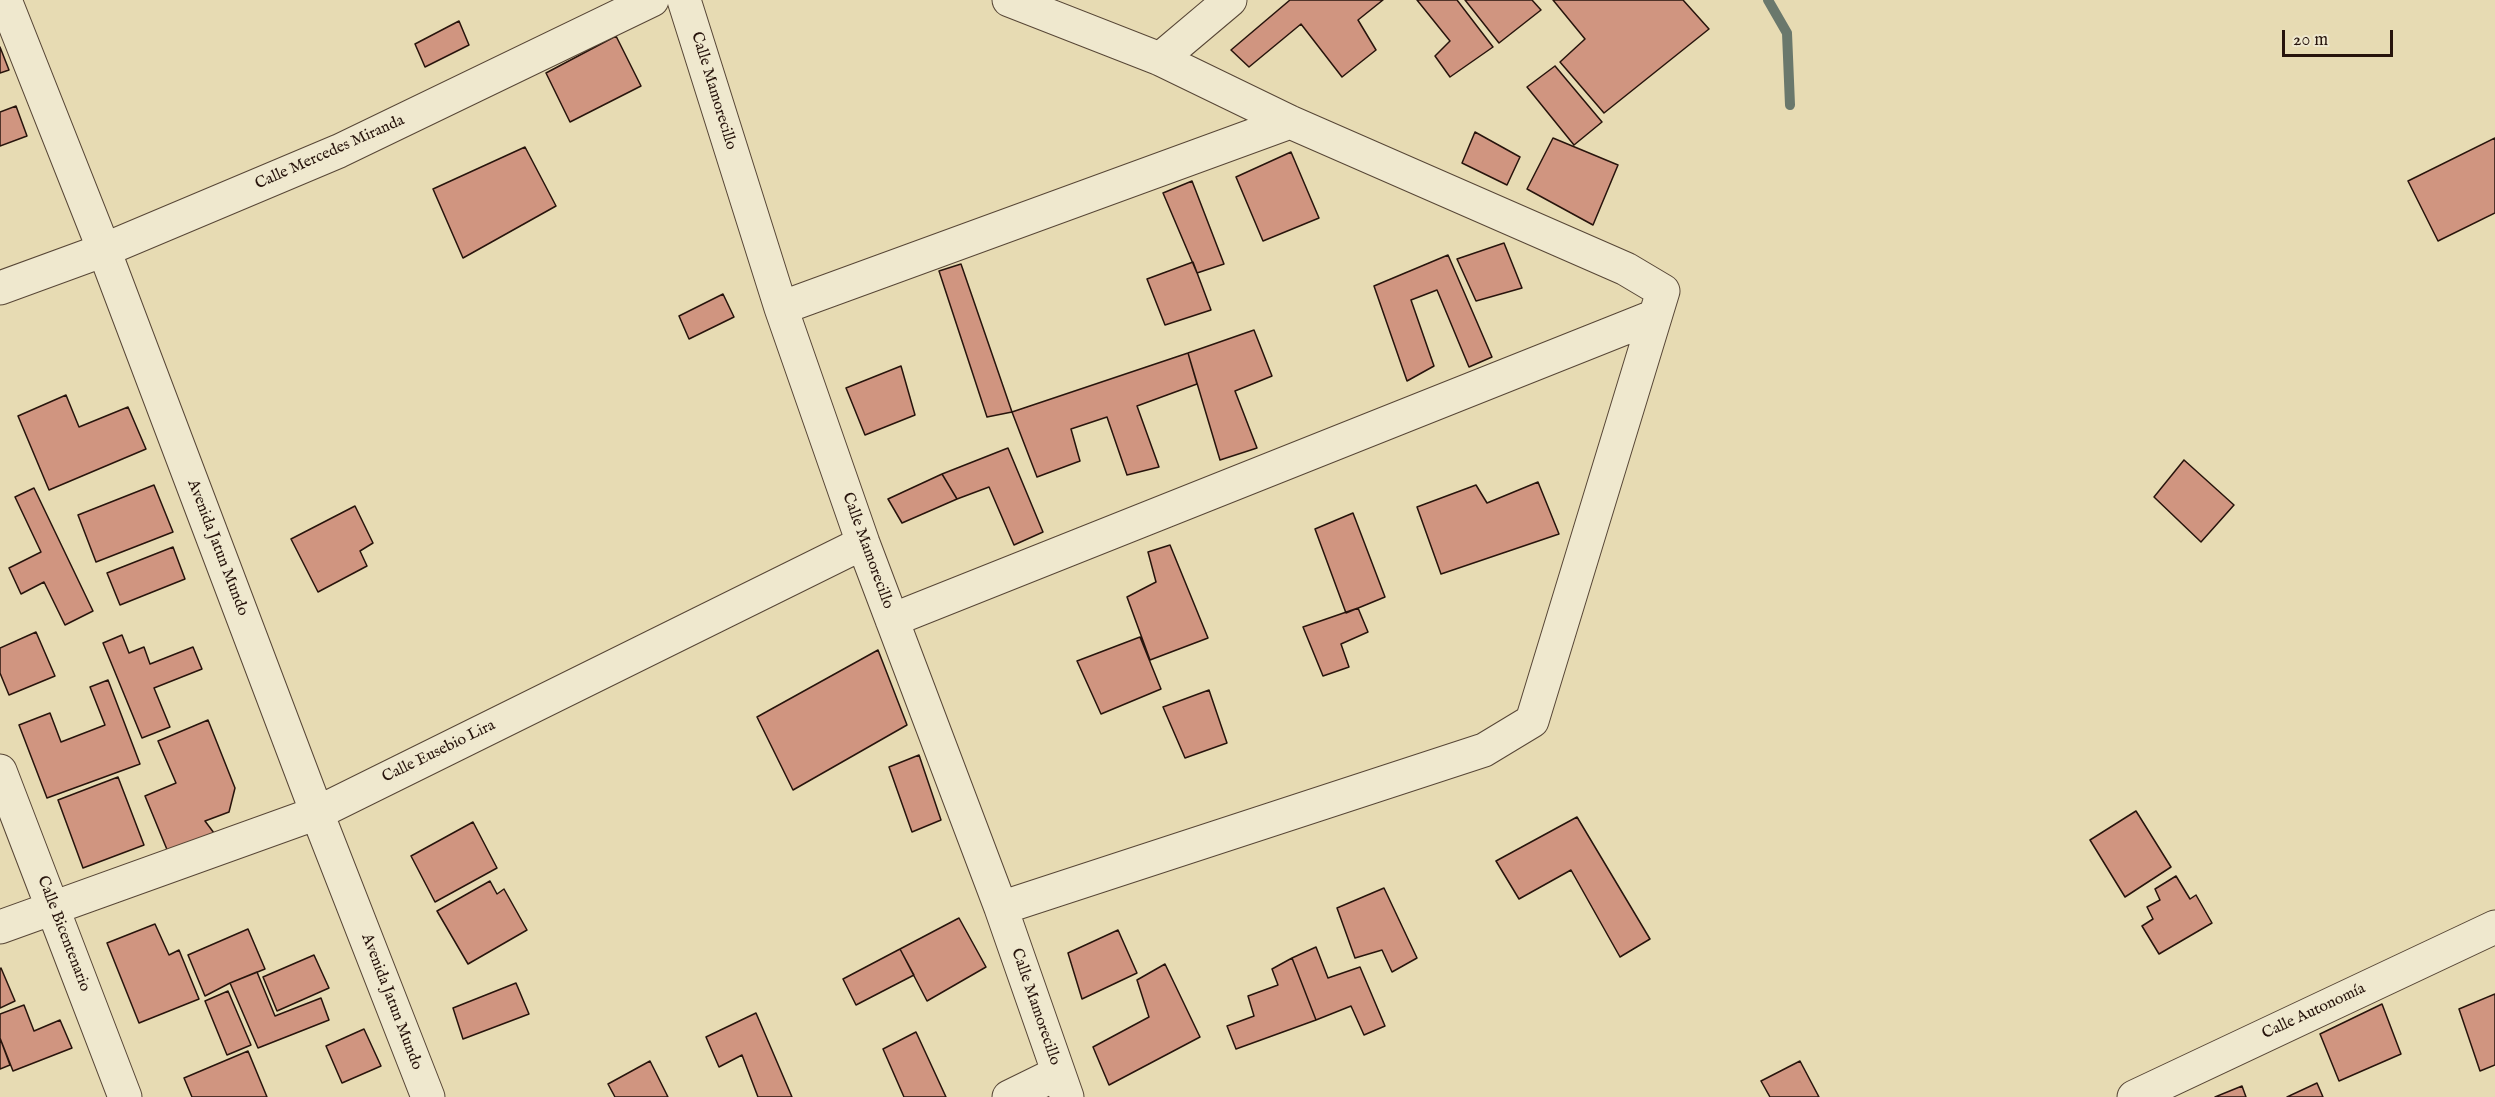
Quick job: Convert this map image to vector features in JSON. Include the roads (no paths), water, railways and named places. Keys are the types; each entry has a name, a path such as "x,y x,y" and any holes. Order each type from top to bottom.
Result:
{"street":[{"name":"Avenida Jatun Mundo","path":"5,0 104,250 317,813 428,1097"},
{"name":"Calle Mercedes Miranda","path":"0,288 104,250 339,151 652,0"},
{"name":"Calle Mamorecillo","path":"684,0 781,308 863,543 1001,908 1062,1085"},
{"path":"1001,908 1484,750 1532,721 1663,291 1626,269 1290,122 1160,59 1008,0"},
{"path":"1160,59 1230,0"},
{"path":"781,308 1290,122"},
{"path":"892,620 1654,316"},
{"name":"Calle Eusebio Lira","path":"0,927 317,813 863,543"},
{"name":"Calle Bicentenario","path":"0,771 125,1097"},
{"name":"Calle Autonomía","path":"2134,1097 2495,927"},
{"path":"1009,1097 1062,1085"}],"waterway":[{"path":"1768,0 1787,33 1790,105"}]}
